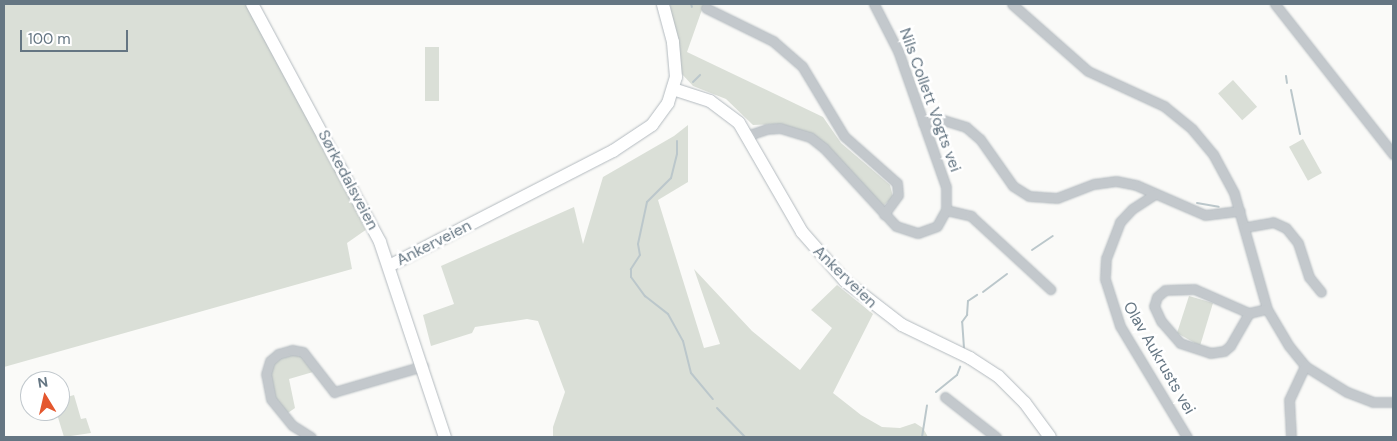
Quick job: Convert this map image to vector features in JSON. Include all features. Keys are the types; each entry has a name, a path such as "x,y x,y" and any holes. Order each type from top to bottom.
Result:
{"main road":[{"name":"Sørkedalsveien","path":"252,4 373,228 389,266 424,366 445,437"},
{"name":"Ankerveien","path":"389,266 631,141 656,120 673,89 676,64 671,33 663,4"},
{"name":"Ankerveien","path":"673,89 719,106 749,136 802,232 845,281 902,325 970,358 998,376 1025,403 1050,437"}],"street":[{"name":"Nils Collett Vogts vei","path":"874,4 898,51 946,187 946,210"},
{"path":"1012,4 1088,71 1164,106 1192,129 1221,167 1240,211 1246,227 1267,309 1279,332 1305,366 1347,392 1372,402 1393,402"},
{"path":"1275,4 1393,154"},
{"path":"706,8 773,41 802,66 844,136 897,184 898,195 884,214"},
{"path":"923,123 946,120 966,127 980,140 1013,186 1029,196 1058,198 1108,181 1136,185 1205,215 1240,211"},
{"path":"749,136 766,129 780,128 810,137 830,154 900,229 918,233 938,226 946,210 971,216 1050,289"},
{"name":"Olav Aukrusts vei","path":"1155,194 1132,209 1120,222 1106,258 1105,279 1120,326 1186,437"},
{"path":"1246,227 1272,222 1286,228 1298,243 1309,277 1321,292"},
{"path":"1249,313 1230,346 1224,351 1210,353 1180,343 1161,321 1154,306 1157,297 1165,290 1194,289 1249,313 1267,309"},
{"path":"311,437 292,425 271,399 266,374 270,361 278,354 292,350 303,352 334,392 424,366"},
{"path":"1291,437 1289,400 1305,366"},
{"path":"945,397 996,437"}],"shaded area":[{"path":"4,4 250,4 367,229 347,243 352,269 4,367"},
{"path":"670,4 704,4 687,52 823,117 841,143 890,185 893,197 883,206 832,151 782,124 753,125 726,99 693,86 681,73"},
{"path":"425,47 439,47 439,101 425,101"},
{"path":"1233,80 1257,107 1242,120 1218,93"},
{"path":"688,125 688,182 658,200 704,348 720,344 694,269 752,331 800,370 832,328 811,310 837,285 873,314 833,393 861,415 882,427 900,428 915,423 923,428 928,437 553,437 553,427 565,392 538,321 527,319 475,327 472,333 431,346 423,315 454,304 441,266 574,207 583,244 603,177 674,136"},
{"path":"1303,139 1322,173 1308,181 1289,147"},
{"path":"1189,296 1213,303 1200,346 1177,333"},
{"path":"292,353 301,356 313,372 289,379 295,408 285,415 277,405 269,382 272,363 279,356"},
{"path":"74,395 81,419 86,418 91,433 64,437 59,421 70,421 70,396"}],"waterway":[{"path":"693,82 700,75"},
{"path":"1286,76 1287,83"},
{"path":"1291,90 1300,134"},
{"path":"677,141 677,154 671,178 647,202 638,244 640,255 631,269 631,277 645,296 668,314 683,341 691,373 713,399"},
{"path":"1197,203 1219,207"},
{"path":"1032,250 1053,236"},
{"path":"983,292 1007,274"},
{"path":"964,348 962,322 967,315 968,301 977,295"},
{"path":"936,392 957,375 960,367"},
{"path":"922,437 927,405"},
{"path":"717,408 745,437"}]}
